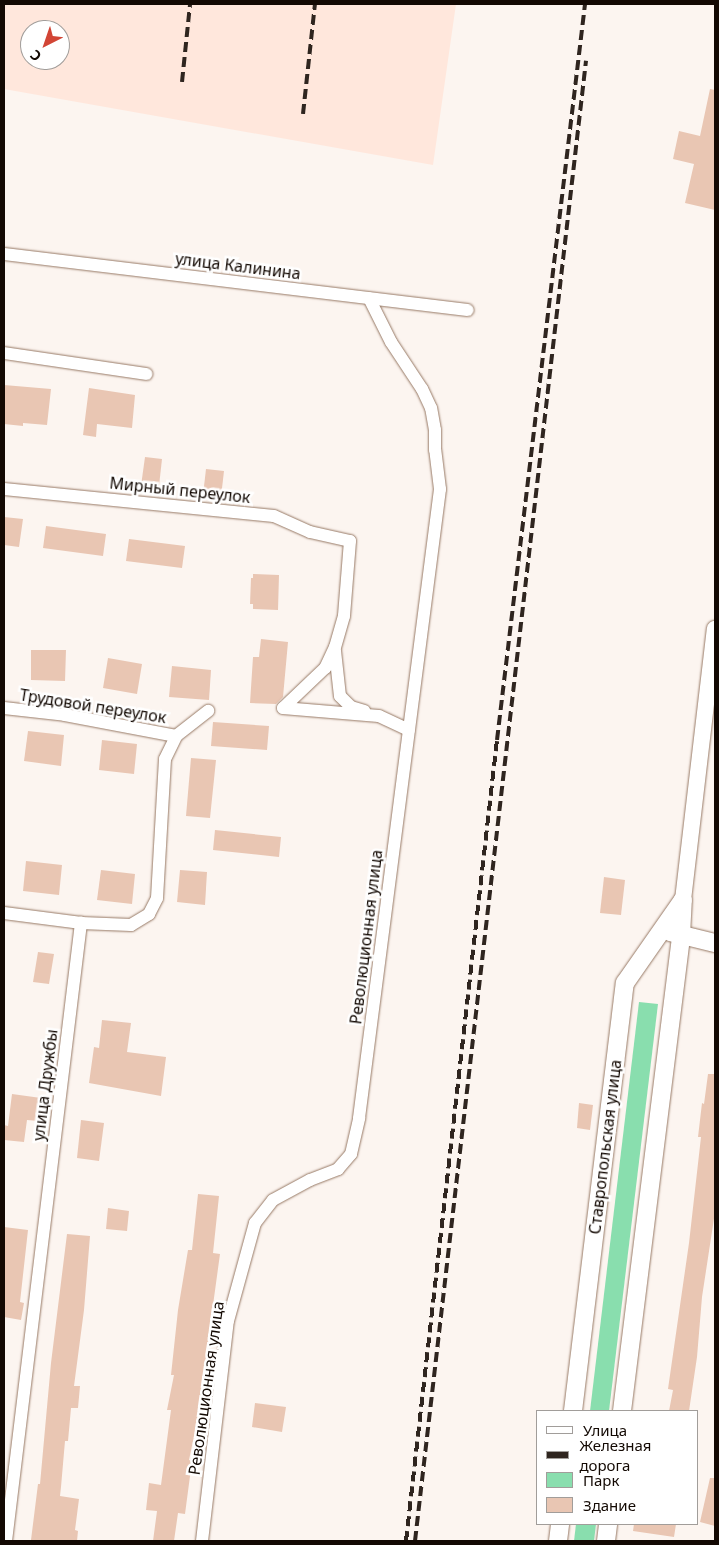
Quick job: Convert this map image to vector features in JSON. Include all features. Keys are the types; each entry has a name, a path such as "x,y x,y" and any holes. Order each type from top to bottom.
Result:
{"main road":[{"name":"Ставропольская улица","path":"573,1410 625,982 683,900"},
{"name":"Ставропольская улица","path":"622,1410 681,935 683,900"},
{"path":"663,930 715,943"},
{"path":"558,1541 560,1525"},
{"path":"606,1541 608,1525"}],"street":[{"name":"улица Калинина","path":"4,254 468,310"},
{"name":"Революционная улица","path":"202,1541 228,1321 255,1223 273,1200 310,1180 338,1169 351,1154 356,1137 430,578 440,489 435,450 436,430 431,408 422,389 391,342 369,298"},
{"path":"4,353 146,374"},
{"name":"Мирный переулок","path":"4,489 274,516 310,532 350,541 344,616 335,647"},
{"name":"Ставропольская улица","path":"683,900 715,629"},
{"path":"335,647 340,696 352,707 379,716 409,730"},
{"path":"335,647 326,668 283,708 379,716"},
{"name":"Трудовой переулок","path":"4,708 65,715 176,736"},
{"path":"4,913 81,923 131,925 149,914 156,898 165,759 176,736 208,711"},
{"name":"улица Дружбы","path":"6,1541 81,923"}],"shaded area":[{"path":"4,4 456,4 433,165 4,89"}],"green space":[{"path":"639,1002 658,1004 609,1410 590,1410"},
{"path":"576,1525 596,1525 594,1541 574,1541"}],"building":[{"path":"710,89 715,90 715,210 685,203 694,164 673,159 679,131 700,136"},
{"path":"4,385 51,389 47,425 23,423 23,426 4,424"},
{"path":"89,388 135,395 132,428 97,424 96,437 83,435"},
{"path":"145,457 162,459 158,495 140,493"},
{"path":"206,469 224,471 221,497 203,495"},
{"path":"4,517 23,519 19,547 4,545"},
{"path":"46,526 106,534 103,556 43,548"},
{"path":"129,539 185,546 182,568 126,561"},
{"path":"253,574 279,575 278,610 253,609 253,604 250,604 251,578 253,578"},
{"path":"261,639 288,642 283,697 276,704 250,703 253,657 259,657"},
{"path":"31,650 66,650 65,681 31,680"},
{"path":"108,658 142,664 137,694 103,688"},
{"path":"172,666 211,670 209,700 169,697"},
{"path":"213,722 269,726 267,750 211,746"},
{"path":"28,731 64,735 61,766 24,761"},
{"path":"102,740 137,744 134,774 99,770"},
{"path":"191,758 216,760 210,818 186,816"},
{"path":"215,830 281,837 279,857 213,850"},
{"path":"26,861 62,865 59,895 23,891"},
{"path":"101,870 135,874 132,904 97,900"},
{"path":"180,870 207,872 205,905 177,902"},
{"path":"604,877 625,880 621,915 600,913"},
{"path":"38,952 54,954 49,984 33,982"},
{"path":"102,1020 131,1023 127,1052 166,1057 161,1096 89,1083 94,1047 99,1048"},
{"path":"708,1074 715,1074 715,1212 702,1297 697,1357 689,1410 669,1410 673,1390 668,1389 689,1243 701,1137 698,1137 702,1103 704,1104"},
{"path":"12,1094 41,1098 38,1121 27,1120 24,1142 4,1140 4,1125 8,1126"},
{"path":"579,1103 593,1105 590,1130 577,1128"},
{"path":"81,1120 104,1123 99,1161 77,1158"},
{"path":"198,1194 219,1196 213,1253 220,1254 201,1393 203,1393 189,1460 192,1461 185,1514 178,1513 174,1541 153,1541 157,1511 146,1510 149,1483 161,1485 171,1410 167,1410 174,1375 171,1375 178,1310 188,1250 192,1250"},
{"path":"108,1208 129,1211 127,1231 106,1229"},
{"path":"4,1227 28,1230 20,1302 24,1303 21,1320 4,1317"},
{"path":"67,1234 90,1236 84,1310 74,1386 80,1386 78,1408 71,1408 68,1441 65,1441 60,1496 79,1499 75,1530 78,1531 77,1541 31,1540 38,1484 40,1484 51,1363"},
{"path":"255,1403 286,1407 282,1432 252,1427"},
{"path":"710,1478 715,1478 715,1526 700,1522"},
{"path":"634,1525 676,1525 674,1537 633,1531"}],"railway":[{"path":"182,82 190,4"},
{"path":"303,114 315,4"},
{"path":"406,1541 497,740 585,4"},
{"path":"415,1541 586,61"}]}
